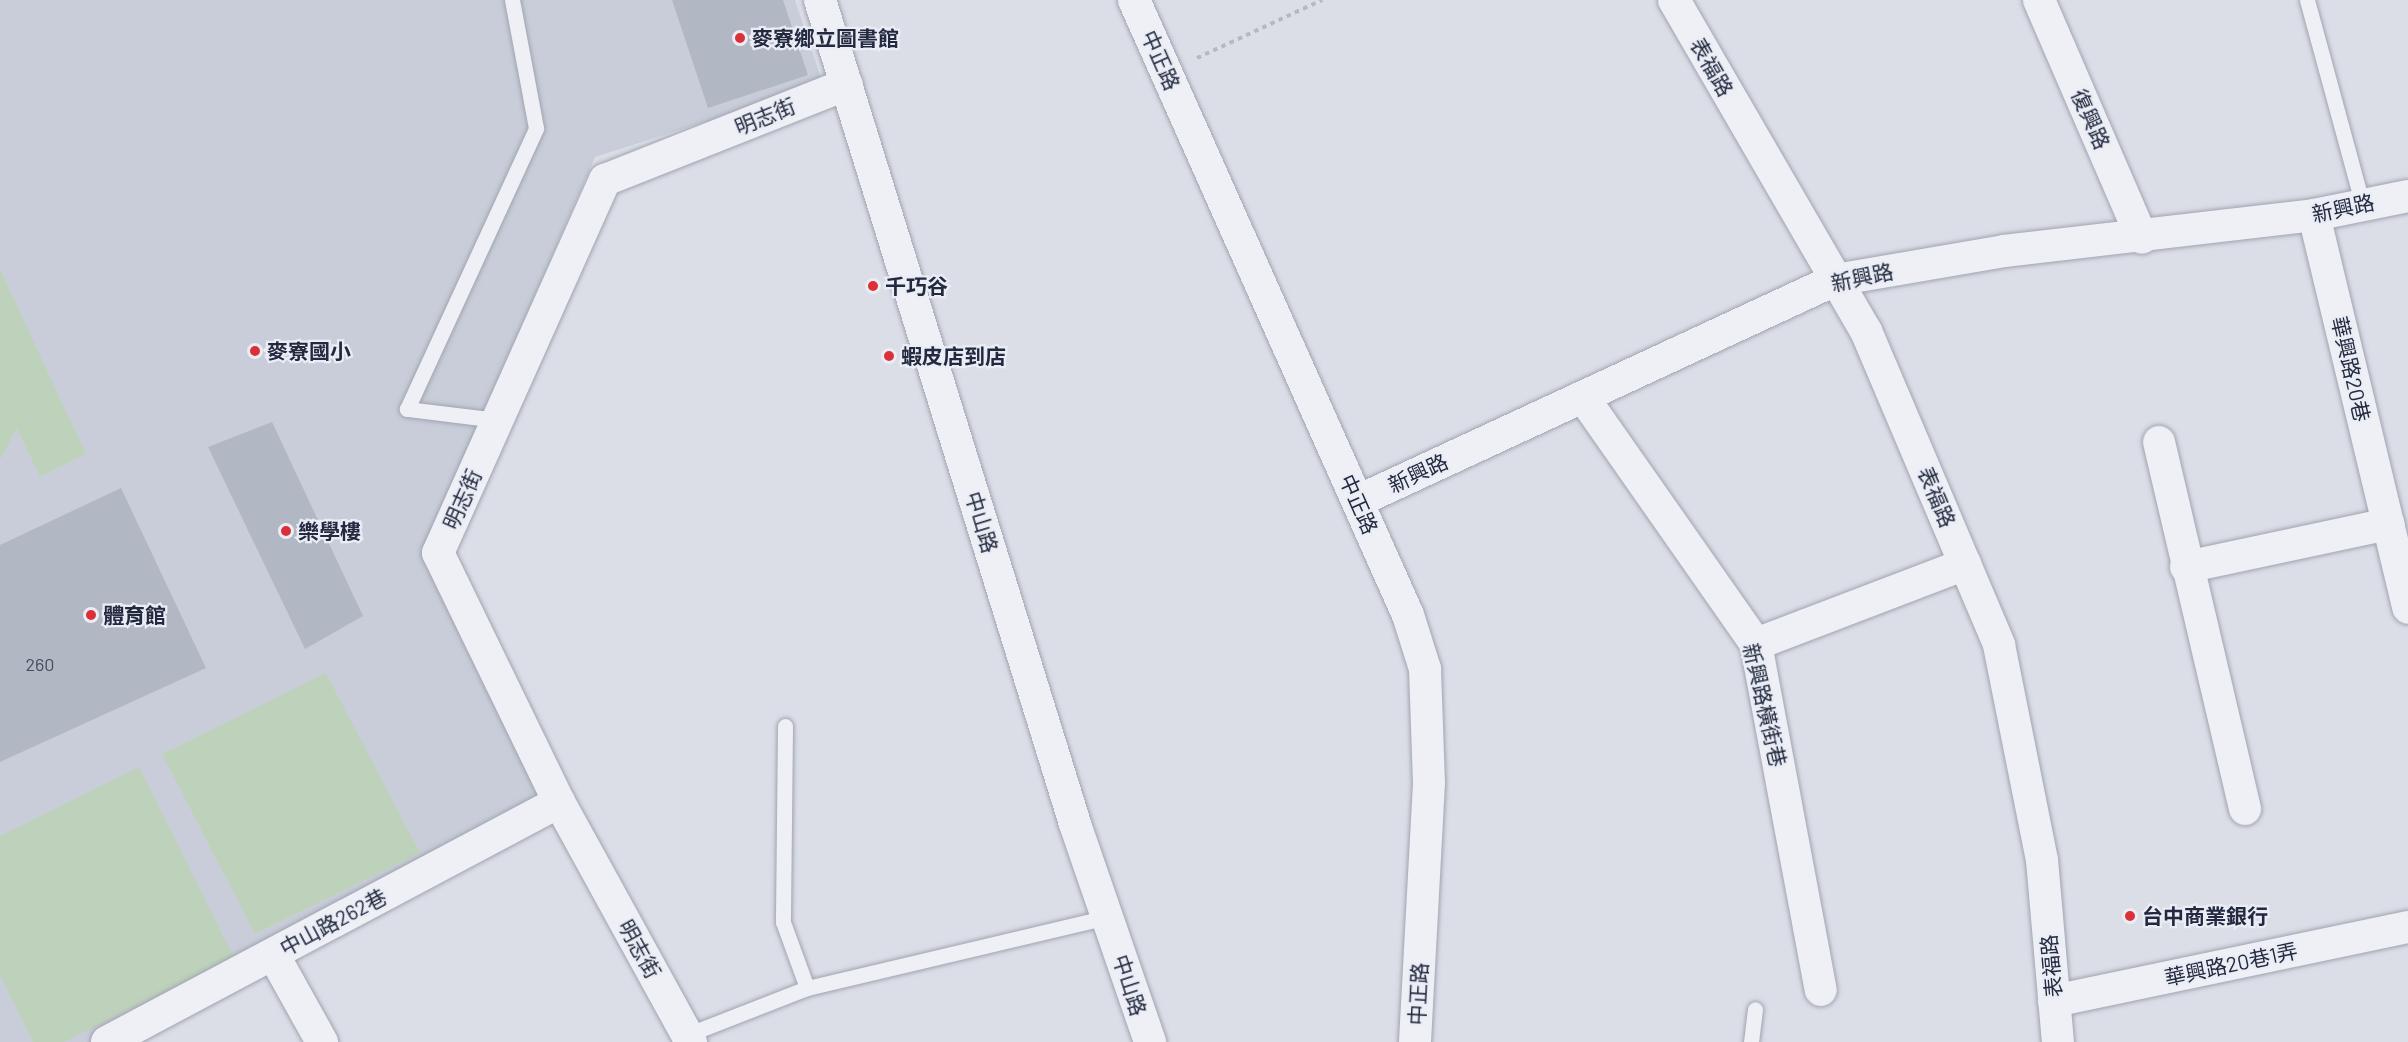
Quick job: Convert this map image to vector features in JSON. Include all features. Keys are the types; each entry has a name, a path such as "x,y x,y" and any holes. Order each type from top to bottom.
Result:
{"street":[{"name":"中山路","path":"820,0 1108,916 1150,1042"},
{"name":"中正路","path":"1134,0 1358,501 1425,669 1429,783 1415,1042"},
{"name":"表福路","path":"1674,0 1866,331 1999,645 2042,860 2058,1042"},
{"name":"復興路","path":"2039,0 2142,238"},
{"name":"明志街","path":"685,1039 559,802 438,553 605,180 847,84"},
{"name":"新興路","path":"1358,501 1835,280 2004,251 2142,238 2314,215 2362,203 2408,196"},
{"name":"華興路20巷","path":"2314,215 2397,542 2408,608"},
{"name":"新興路橫街巷","path":"1583,397 1756,644 1821,990"},
{"path":"2159,442 2186,567 2245,809"},
{"path":"2186,567 2397,542"},
{"path":"1756,644 1965,564"},
{"name":"中山路262巷","path":"107,1042 559,802"},
{"name":"華興路20巷1弄","path":"2054,1001 2408,927"},
{"path":"273,954 322,1042"}],"lane":[{"path":"498,420 407,409 536,128 512,0"},
{"path":"2307,0 2362,203"},
{"path":"785,726 783,922 807,988"},
{"path":"685,1039 807,988 1108,916"},
{"path":"1751,1042 1755,1009"}],"path":[{"path":"1167,72 1322,0"}],"shaded area":[{"name":"麥寮國小","path":"0,0 795,0 823,84 595,157 426,545 549,797 95,1042 0,1042"}],"green space":[{"path":"0,269 86,454 40,477 17,428 0,460"},
{"path":"326,673 420,853 255,934 162,754"},
{"path":"139,767 234,958 64,1042 33,1042 0,975 0,836"}],"building":[{"name":"麥寮鄉立圖書館","path":"672,0 783,0 808,75 708,108"},
{"name":"樂學樓","path":"272,422 363,616 305,649 208,447"},
{"name":"體育館","path":"121,488 206,668 0,762 0,545"}],"place":[{"name":"麥寮鄉立圖書館","path":"740,38"},
{"name":"千巧谷","path":"873,286"},
{"name":"麥寮國小","path":"255,351"},
{"name":"蝦皮店到店","path":"889,356"},
{"name":"樂學樓","path":"286,531"},
{"name":"體育館","path":"91,615"},
{"name":"台中商業銀行","path":"2130,916"}]}
